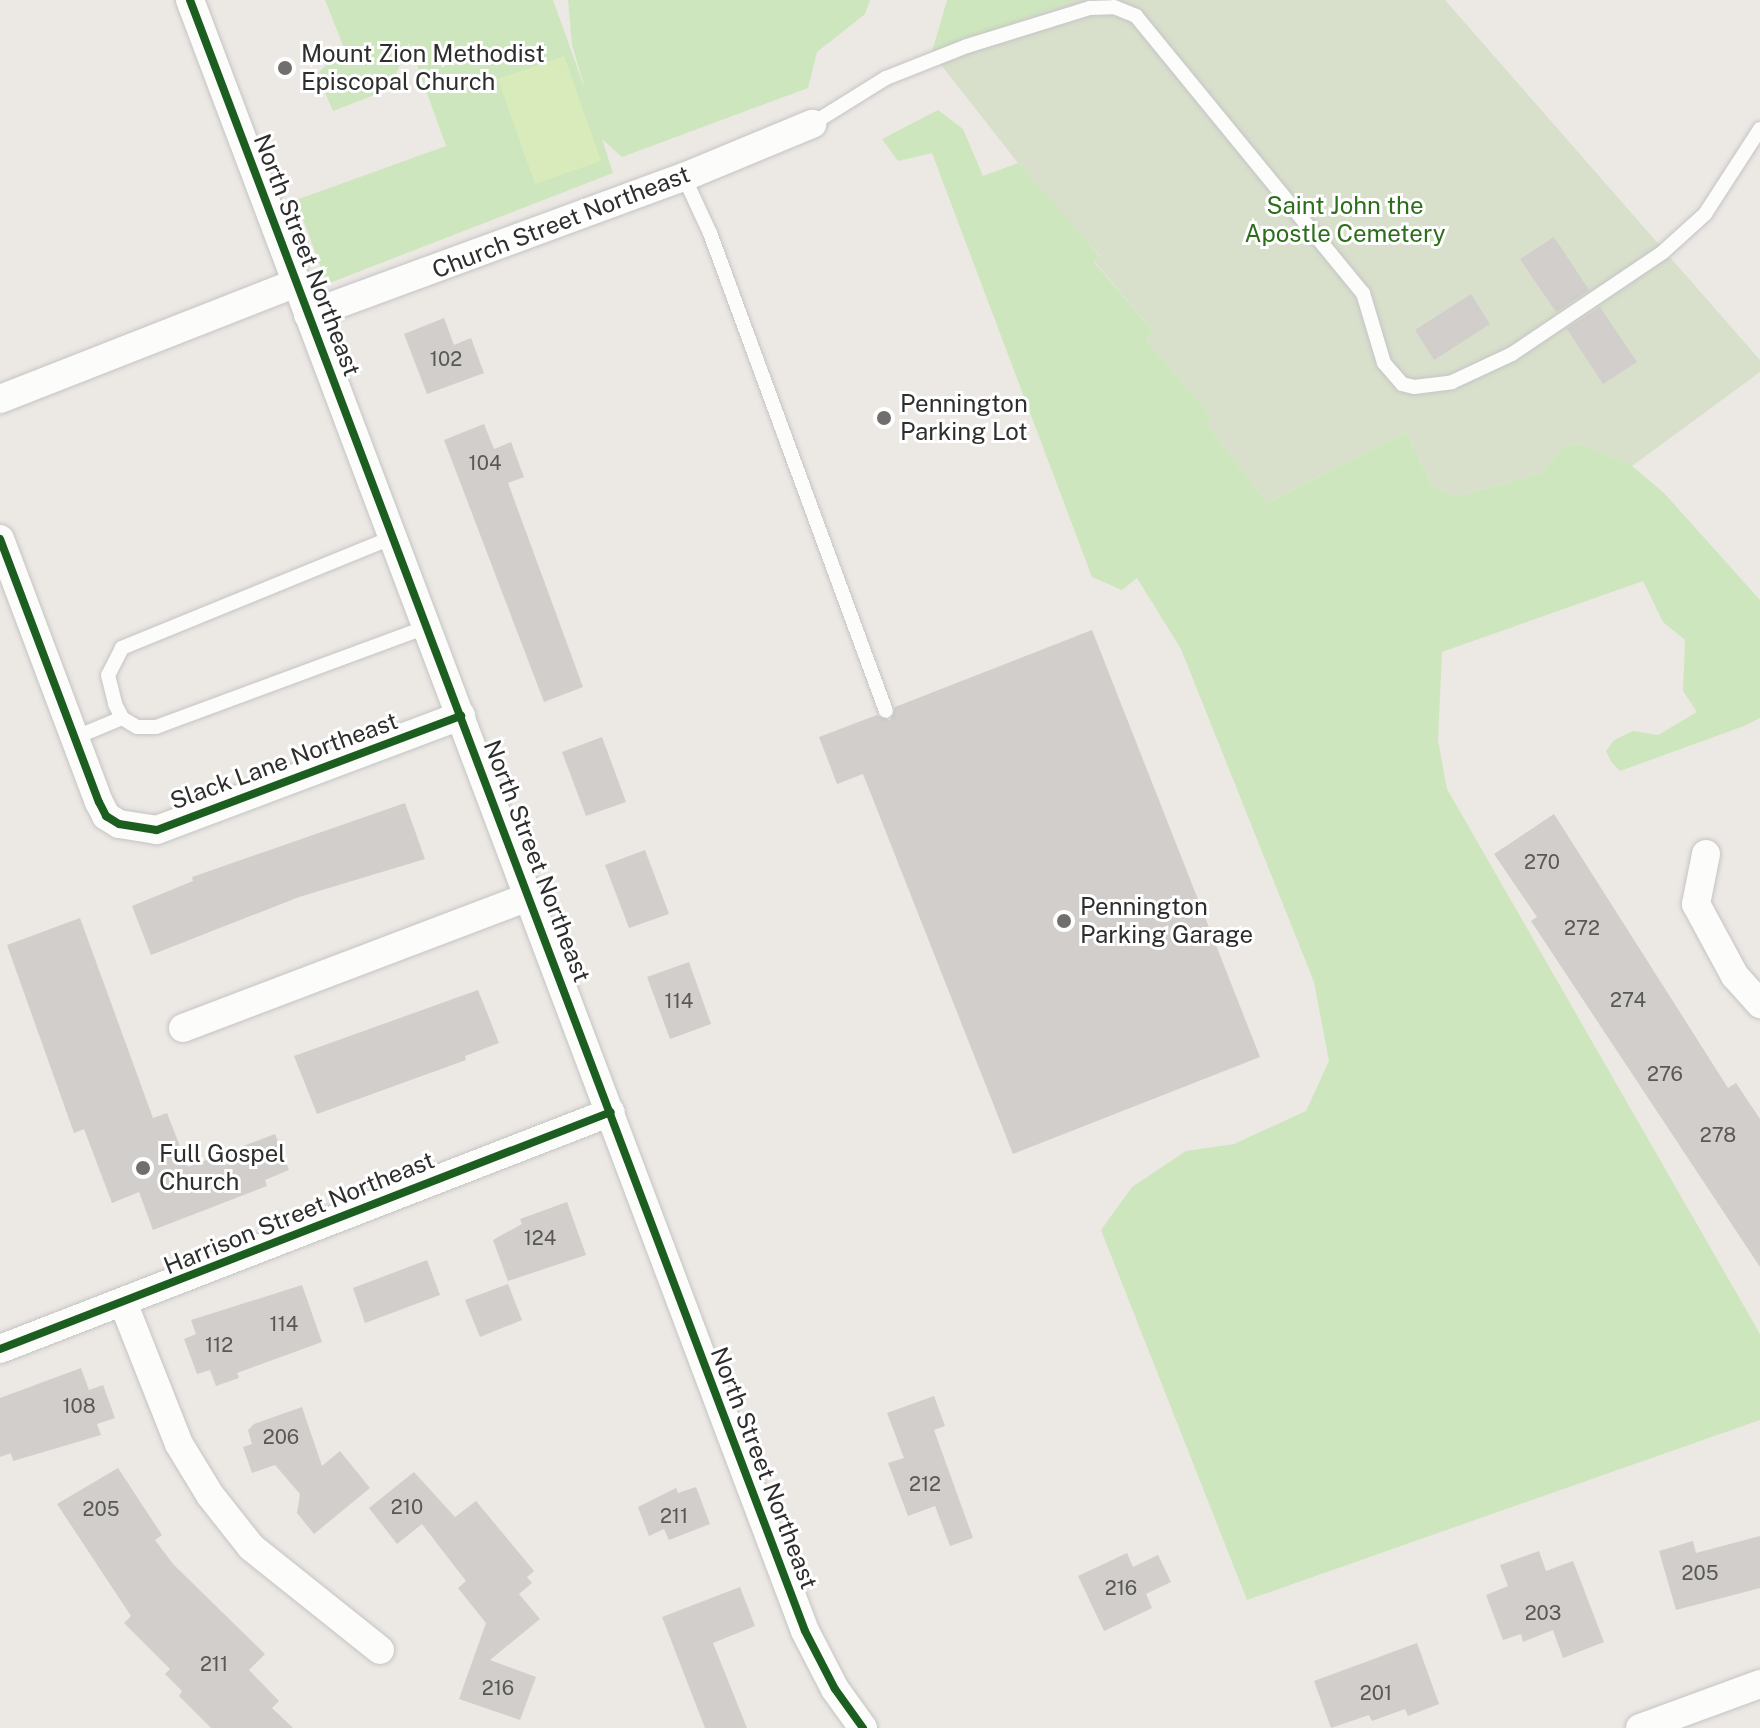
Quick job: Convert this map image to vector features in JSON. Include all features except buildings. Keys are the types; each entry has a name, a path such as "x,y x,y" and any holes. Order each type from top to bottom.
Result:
{"street":[{"name":"North Street Northeast","path":"190,0 805,1631 835,1689 863,1728"},
{"name":"Church Street Northeast","path":"308,315 684,177 812,124"},
{"path":"0,399 296,283"},
{"path":"0,539 74,738"},
{"name":"Slack Lane Northeast","path":"74,738 106,816 119,824 157,830 461,716"},
{"path":"1706,854 1696,904 1735,976 1760,1004"},
{"path":"183,1028 527,897"},
{"name":"Harrison Street Northeast","path":"0,1349 124,1305 611,1112"},
{"path":"124,1305 179,1444 210,1495 251,1547 380,1650"},
{"path":"1640,1728 1760,1684"}],"lane":[{"path":"812,124 886,78 967,46 1090,8 1114,7 1136,16 1363,293 1384,363 1402,384 1414,387 1452,382 1503,359 1663,252 1705,214 1760,129"},
{"path":"684,177 710,233 886,711"},
{"path":"391,538 122,648 108,675 122,718 137,727 156,727 427,627"},
{"path":"74,738 122,718"}],"green space":[{"path":"325,0 553,0 586,92 572,45 568,0 870,0 865,14 817,52 808,88 622,157 602,139 613,173 327,284 296,200 446,146 409,43 390,89 333,111 317,74 344,48"},
{"path":"947,0 1076,0 932,52"},
{"name":"Saint John the Apostle Cemetery","path":"1076,0 1445,0 1760,360 1760,372 1632,466 1580,443 1564,446 1541,473 1455,497 1433,487 1406,432 1267,503 1206,423 1212,417 1146,340 1154,332 1094,261 1100,256 1018,163 931,52"},
{"path":"564,56 601,161 535,184 498,79"},
{"path":"938,110 963,129 983,176 1018,163 1044,189 1100,257 1094,262 1154,332 1146,340 1213,418 1206,423 1267,503 1406,432 1433,487 1455,497 1541,473 1564,446 1581,443 1632,466 1664,493 1760,600 1760,718 1744,726 1620,771 1612,763 1606,751 1614,740 1633,731 1658,735 1697,712 1683,691 1685,640 1663,622 1643,581 1442,652 1438,740 1447,789 1760,1334 1760,1420 1247,1600 1101,1230 1132,1187 1186,1151 1234,1144 1306,1111 1329,1061 1314,982 1181,649 1137,578 1122,590 1092,577 932,153 898,161 882,139"}],"cycle path":[{"path":"190,0 805,1631 835,1689 863,1728"},
{"path":"0,539 99,802 106,816 119,824 157,830 461,716"},
{"path":"0,1349 611,1112"}],"place":[{"name":"Mount Zion Methodist Episcopal Church","path":"285,68"},
{"name":"Pennington Parking Lot","path":"884,418"},
{"name":"Pennington Parking Garage","path":"1064,921"},
{"name":"Full Gospel Church","path":"143,1168"}]}
